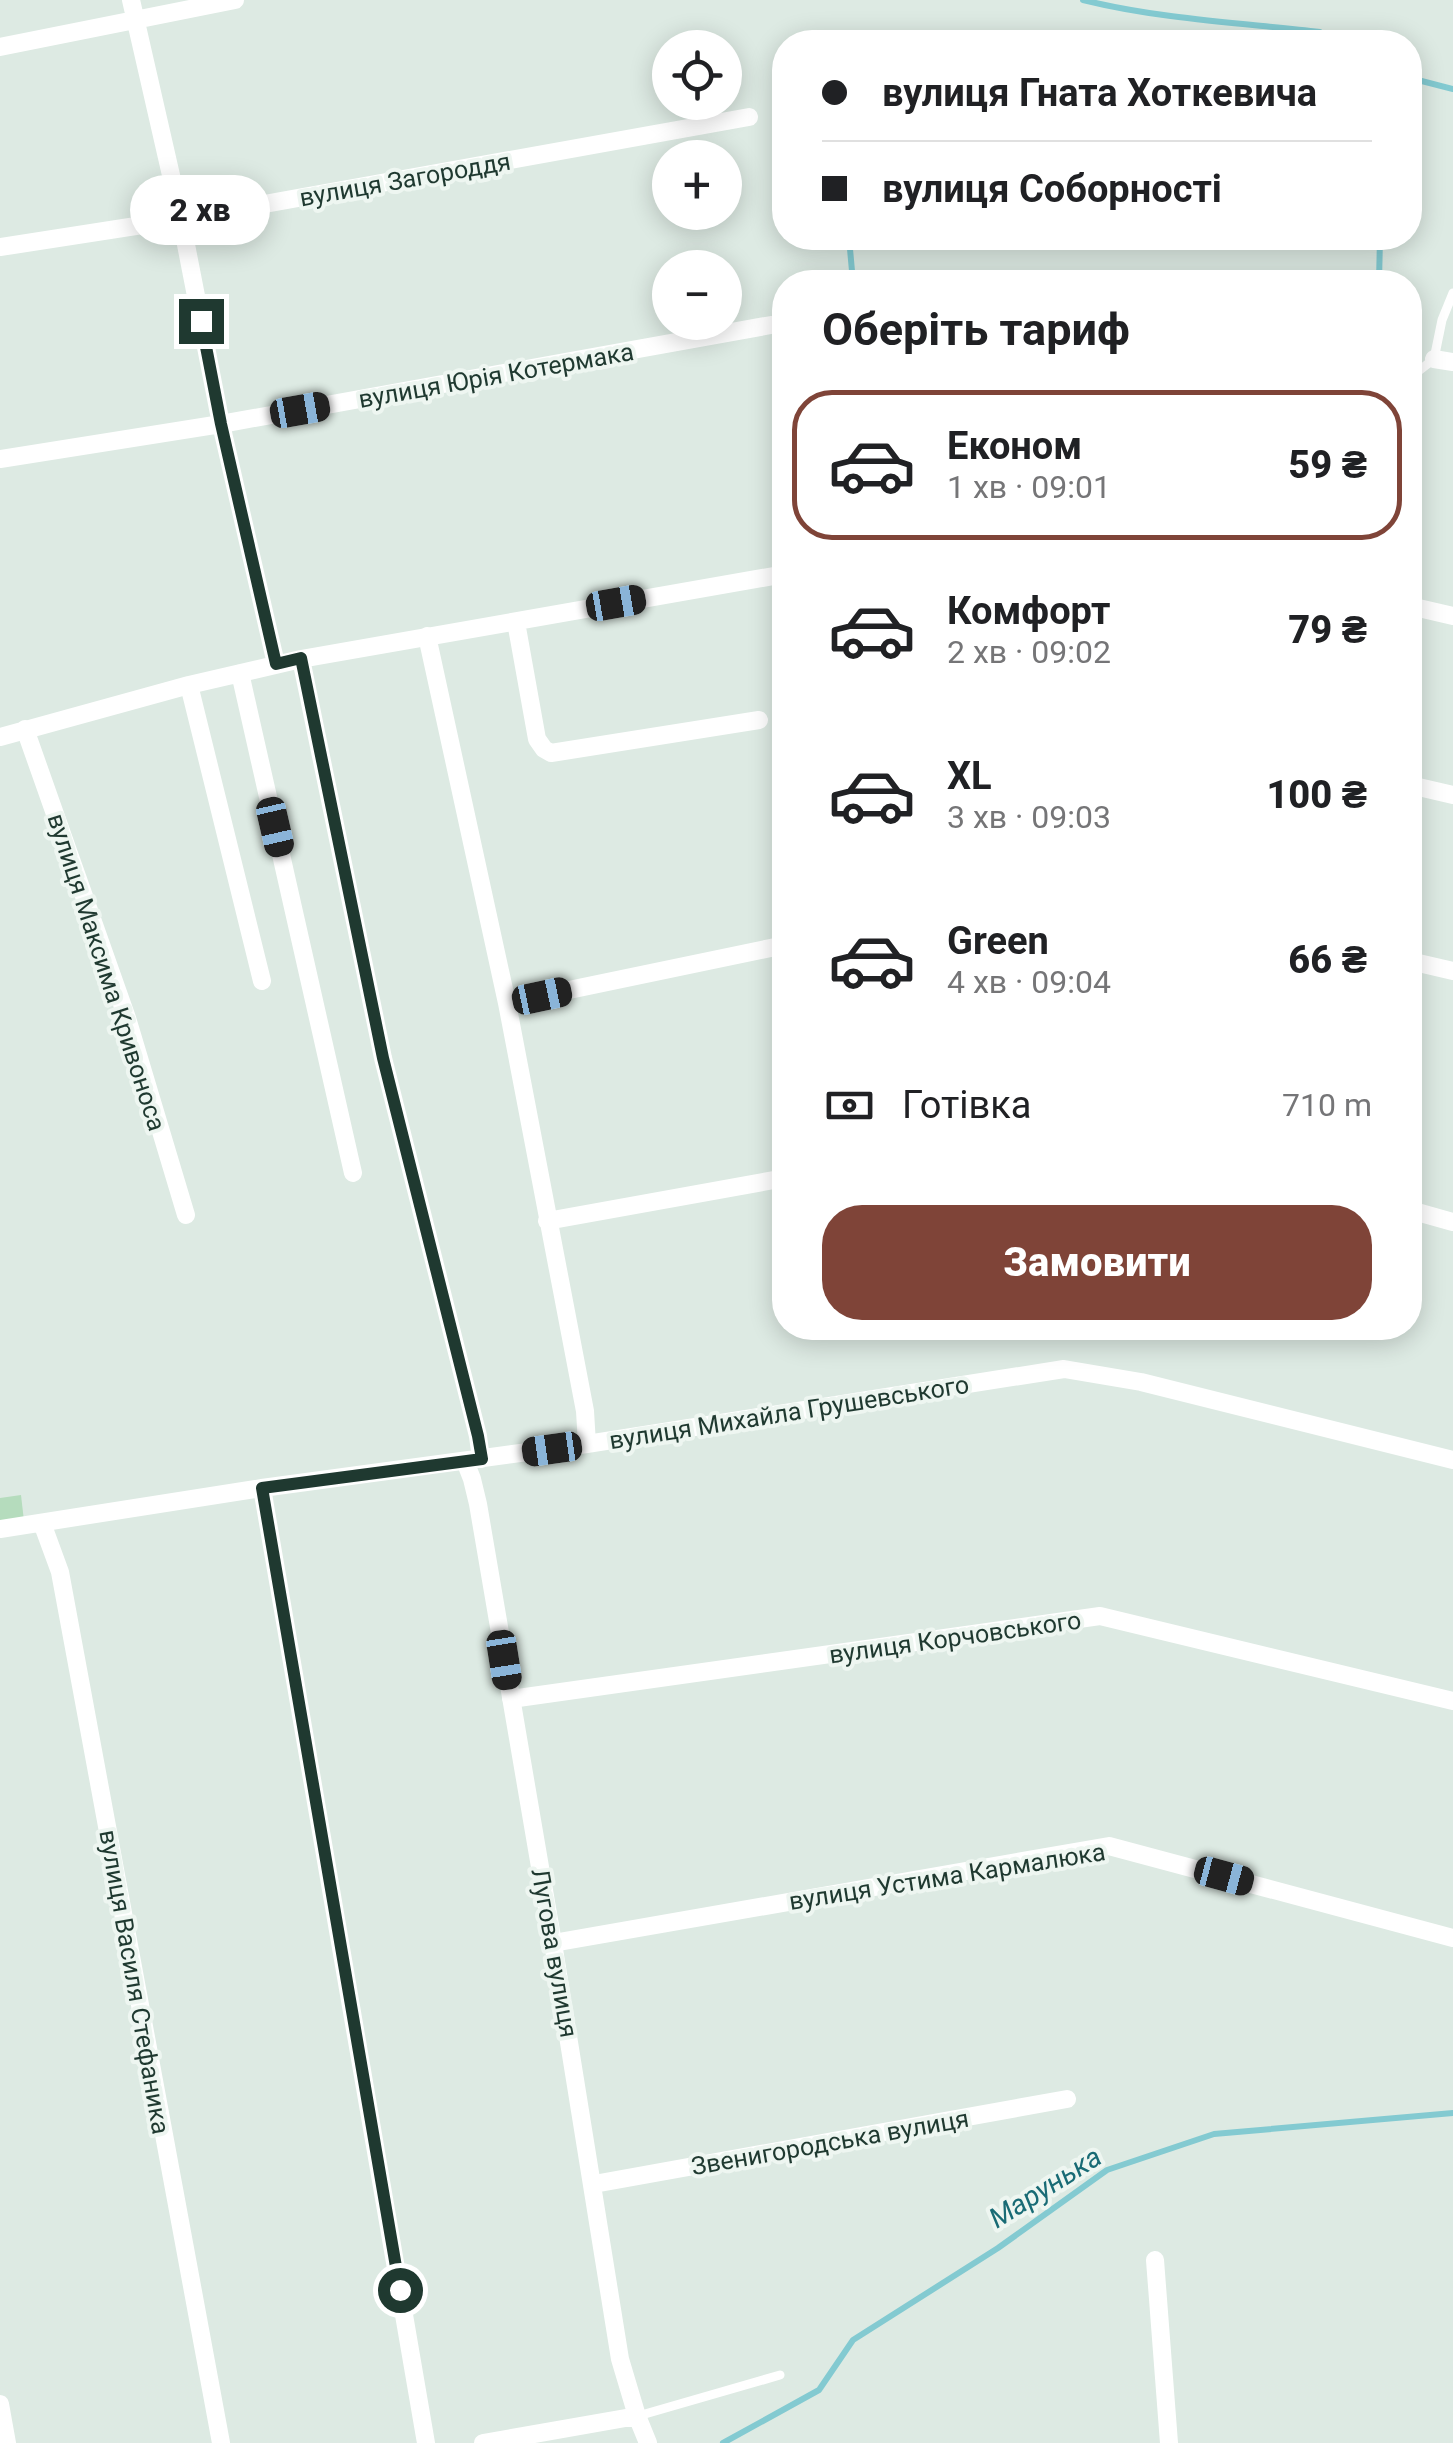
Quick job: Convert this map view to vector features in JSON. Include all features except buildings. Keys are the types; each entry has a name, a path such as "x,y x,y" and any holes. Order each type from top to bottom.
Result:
{"street":[{"path":"131,0 276,664"},
{"path":"0,48 235,0"},
{"name":"вулиця Загороддя","path":"0,247 750,117"},
{"name":"вулиця Юрія Котермака","path":"0,458 221,424 771,325"},
{"path":"1434,359 1453,362"},
{"path":"0,737 301,658 772,576"},
{"path":"1422,609 1453,616"},
{"path":"516,622 537,739 550,753 759,720"},
{"path":"428,636 507,1003 585,1411 587,1444"},
{"name":"Лугова вулиця","path":"301,658 383,1058 478,1436 472,1478 554,1943 620,2358 648,2443"},
{"path":"240,673 353,1174"},
{"path":"189,685 262,981"},
{"name":"вулиця Максима Кривоноса","path":"25,729 127,1018 186,1216"},
{"path":"1422,789 1453,795"},
{"path":"507,1003 772,948"},
{"path":"1422,964 1453,972"},
{"path":"548,1221 772,1180"},
{"path":"1422,1213 1453,1222"},
{"name":"вулиця Михайла Грушевського","path":"0,1530 1064,1369 1141,1382 1453,1460"},
{"path":"262,1488 426,2443"},
{"name":"вулиця Василя Стефаника","path":"42,1523 60,1572 220,2443"},
{"name":"вулиця Корчовського","path":"510,1699 1100,1616 1453,1702"},
{"name":"вулиця Устима Кармалюка","path":"554,1943 1109,1846 1453,1938"},
{"name":"Звенигородська вулиця","path":"594,2184 1067,2100"},
{"path":"1155,2260 1170,2443"},
{"path":"0,2404 7,2443"},
{"path":"483,2443 637,2416"}],"lane":[{"path":"1422,368 1434,359 1453,292"},
{"path":"637,2416 780,2376"}],"green space":[{"path":"21,1495 24,1521 0,1525 0,1498"}],"waterway":[{"path":"1083,0 1171,16 1301,30"},
{"path":"1422,81 1453,89"},
{"path":"850,250 852,270"},
{"path":"1379,270 1380,250"},
{"name":"Марунька","path":"723,2443 819,2390 853,2340 998,2248 1107,2170 1214,2134 1453,2113"}],"route":[{"path":"201,321 276,664 301,658 383,1058 482,1459 262,1488 400,2290"}]}
